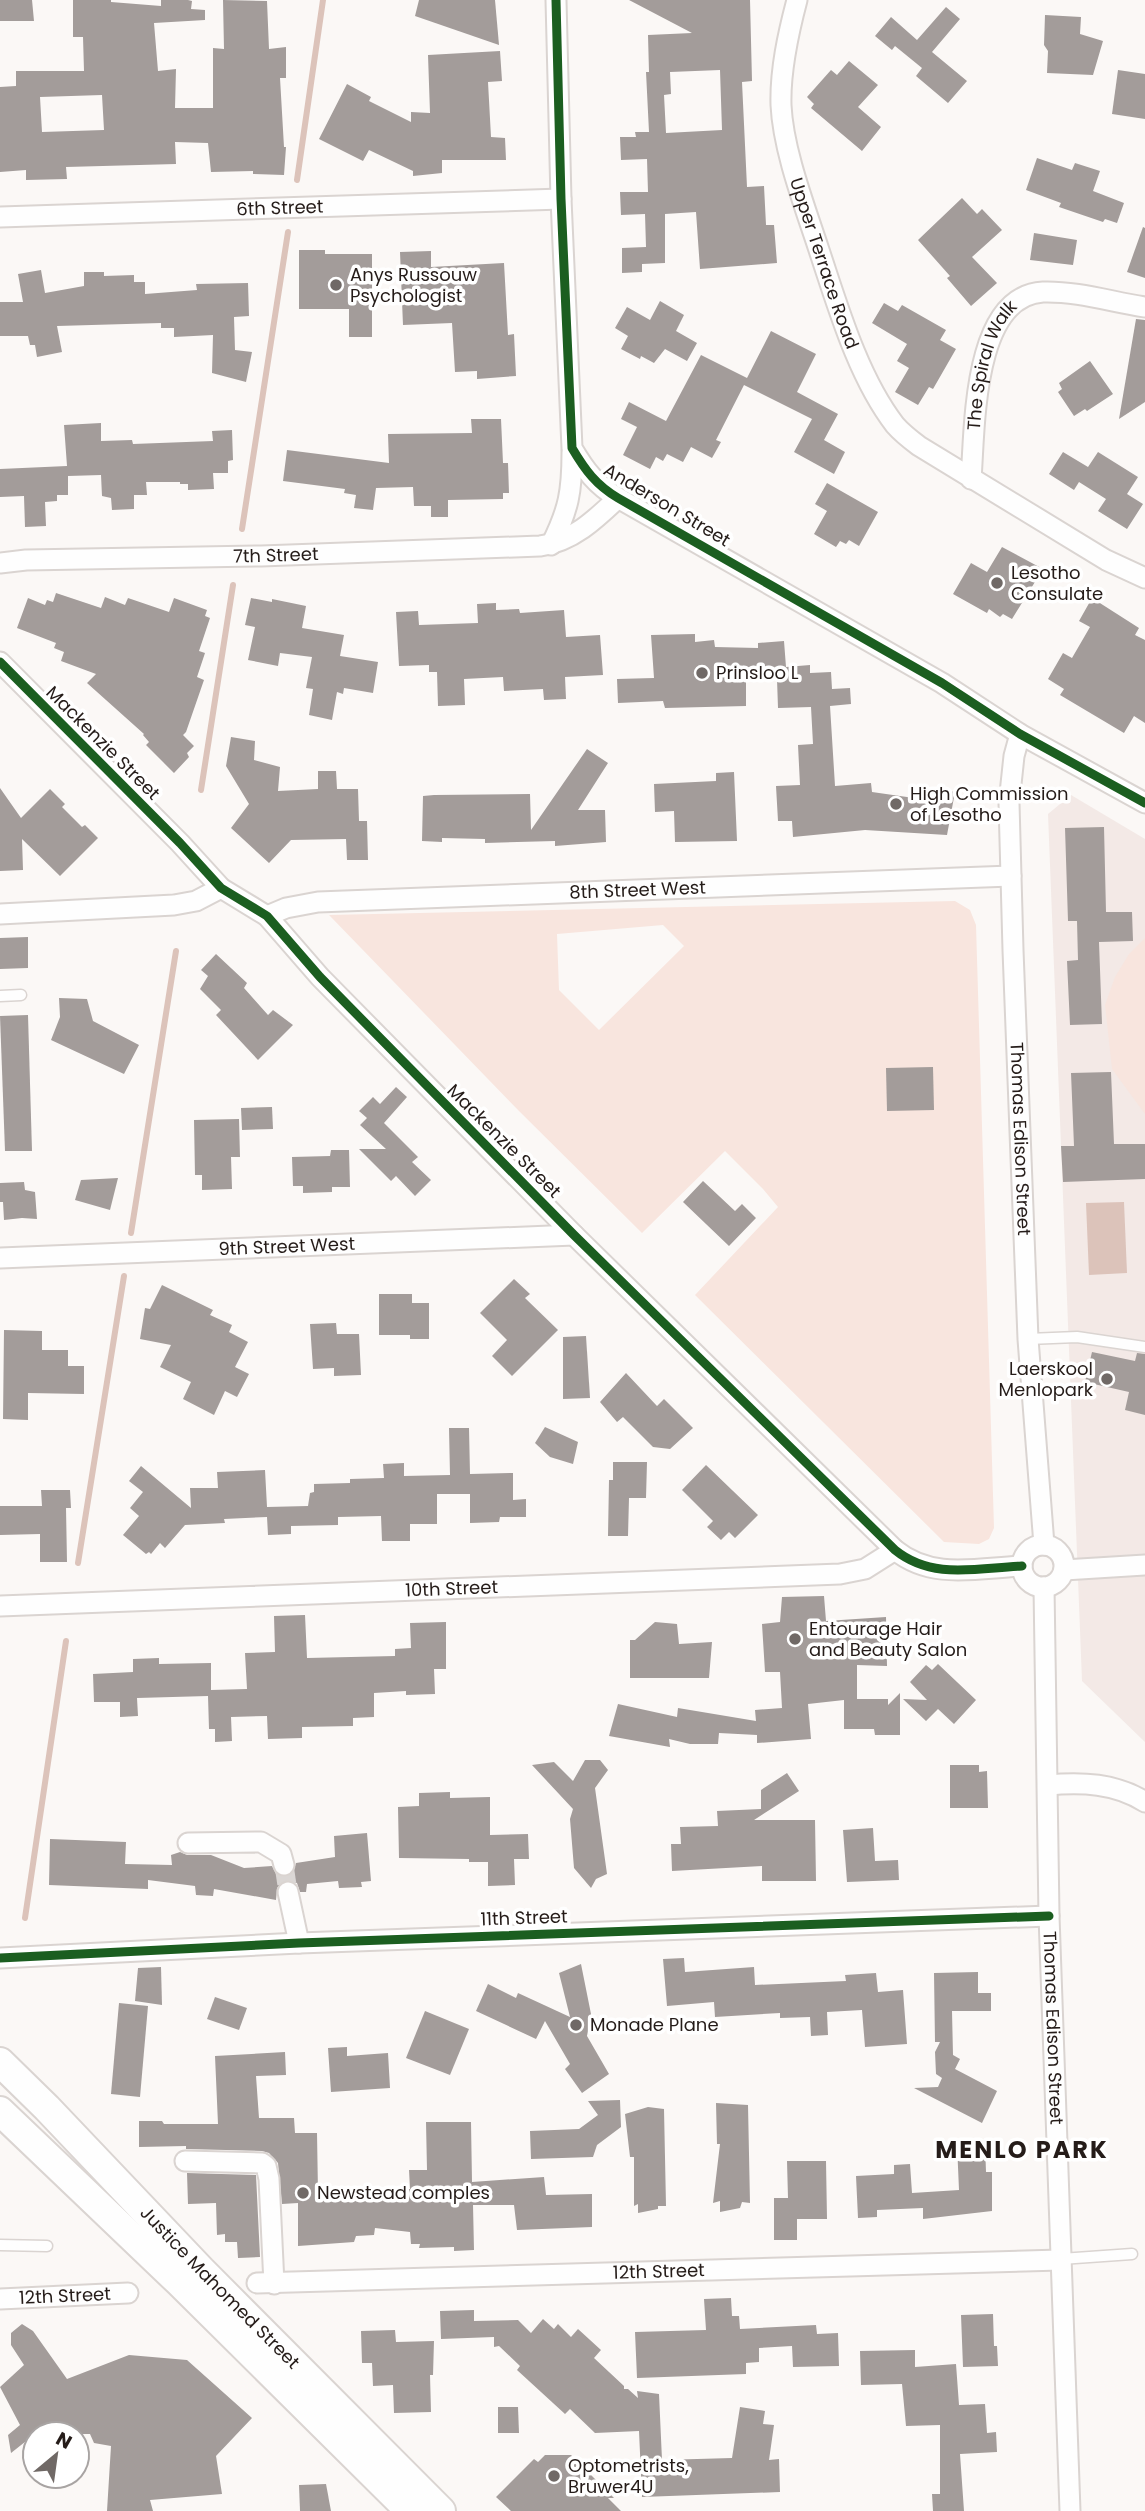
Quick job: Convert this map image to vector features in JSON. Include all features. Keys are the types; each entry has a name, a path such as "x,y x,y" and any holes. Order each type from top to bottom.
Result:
{"main road":[{"name":"Justice Mahomed Street","path":"0,2063 441,2511"},
{"name":"Justice Mahomed Street","path":"0,2111 179,2282 410,2511"}],"street":[{"path":"551,545 571,495 572,448 561,199 556,0"},
{"name":"Upper Terrace Road","path":"797,0 786,48 781,106 798,188 842,316 880,401 897,427 919,446 1106,559 1145,578"},
{"name":"6th Street","path":"0,217 561,199"},
{"name":"The Spiral Walk","path":"971,479 982,363 998,322 1013,304 1041,292 1145,307"},
{"name":"Anderson Street","path":"572,448 592,479 618,498 942,682 1020,734 1145,803"},
{"name":"7th Street","path":"0,563 26,560 551,545 579,531 618,498"},
{"name":"Mackenzie Street","path":"0,662 180,843 221,888 267,916 320,977 574,1235 895,1550 908,1560 929,1569 1022,1566"},
{"name":"Thomas Edison Street","path":"1020,734 1010,790 1011,877 1028,1339 1044,1545"},
{"name":"8th Street West","path":"267,916 286,908 318,902 1011,877"},
{"path":"0,914 174,905 196,901 221,888"},
{"name":"9th Street West","path":"0,1258 574,1235"},
{"path":"1044,1545 1062,1556 1064,1570 1057,1582 1044,1587 1031,1584 1026,1579 1022,1566 1023,1559 1031,1549 1044,1545"},
{"name":"10th Street","path":"0,1606 840,1574 865,1569 895,1550"},
{"path":"1064,1570 1145,1565"},
{"name":"Thomas Edison Street","path":"1044,1587 1049,1916 1070,2511"},
{"path":"1048,1785 1070,1783 1110,1787 1145,1802"},
{"path":"188,1843 261,1842 281,1854 284,1865"},
{"path":"288,1892 299,1942"},
{"name":"11th Street","path":"0,1958 299,1942 1049,1916"},
{"name":"12th Street","path":"185,2161 262,2163 266,2166 269,2179 265,2283 1060,2260"},
{"name":"12th Street","path":"0,2298 128,2293"}],"lane":[{"path":"0,996 21,995"},
{"path":"1028,1339 1077,1336 1145,1347"},
{"path":"0,2245 47,2246"},
{"path":"1060,2260 1132,2255"}],"shaded area":[{"name":"Laerskool Menlopark","path":"1071,795 1145,839 1145,1742 1082,1681 1048,814"},
{"path":"955,901 970,910 976,925 994,1528 989,1539 979,1544 944,1542 695,1295 778,1207 725,1151 642,1233 329,915","holes":["663,925 684,946 599,1030 559,990 557,934"]},
{"path":"1145,938 1145,1114 1112,1069 1105,1005 1115,977 1129,954"},
{"path":"1124,1202 1127,1273 1089,1275 1086,1203"}],"building":[{"path":"0,0 32,0 34,21 0,21"},
{"path":"73,0 111,0 161,6 161,0 192,1 191,9 205,10 205,20 154,23 158,71 176,69 175,108 213,108 213,48 224,49 223,0 267,1 269,49 286,47 286,78 280,78 286,147 284,175 253,174 253,171 211,172 208,143 175,142 176,164 66,167 67,179 26,180 26,170 0,172 0,87 16,86 16,71 84,71 83,37 73,37","holes":["102,95 104,130 42,132 40,97"]},
{"path":"419,0 495,0 499,45 415,16"},
{"path":"629,0 750,0 752,81 742,82 747,187 764,186 766,225 774,225 777,263 700,269 696,212 665,214 665,263 642,264 642,272 622,273 622,248 646,247 645,214 621,215 620,192 648,192 647,159 621,160 620,137 636,137 635,132 649,132 646,72 649,72 648,35 692,33","holes":["720,70 722,130 666,133 664,95 671,94 670,72"]},
{"path":"946,7 960,19 932,52 967,81 948,103 916,76 922,68 895,46 892,50 875,36 891,17 917,40"},
{"path":"1045,15 1081,17 1080,34 1103,41 1093,75 1047,73"},
{"path":"500,51 502,81 488,82 491,137 505,138 506,160 442,160 442,173 413,176 413,171 369,150 363,161 319,139 347,84 371,97 369,101 411,122 411,112 430,113 428,55"},
{"path":"849,61 878,85 858,107 881,127 862,151 811,108 814,104 807,97 831,70 837,75"},
{"path":"1118,70 1145,74 1145,119 1112,114"},
{"path":"1037,158 1072,170 1075,163 1100,171 1093,191 1124,203 1117,223 1105,219 1103,222 1059,207 1061,203 1026,190"},
{"path":"962,198 977,214 982,209 1002,230 972,257 997,283 971,306 947,278 950,276 918,240"},
{"path":"1143,227 1145,228 1145,278 1127,272"},
{"path":"1034,233 1077,240 1073,265 1030,260"},
{"name":"Anys Russouw Psychologist","path":"299,250 325,250 325,254 372,254 372,337 349,337 349,309 299,309"},
{"path":"431,251 431,267 504,263 508,335 514,334 516,376 477,379 477,371 455,372 452,323 403,325 400,252"},
{"path":"41,270 45,293 84,286 84,272 104,272 104,276 134,275 134,282 145,282 145,294 197,290 196,284 248,283 249,316 234,317 235,350 252,352 246,382 212,373 213,335 174,337 174,328 161,328 161,323 57,326 62,352 37,357 35,345 30,345 28,336 0,336 0,302 23,302 18,274"},
{"path":"660,301 684,315 676,331 697,343 687,361 665,349 654,363 621,349 628,336 615,328 627,307 650,320"},
{"path":"884,303 898,311 902,305 946,330 940,340 956,349 933,389 929,387 918,405 895,392 909,368 897,361 907,344 872,323"},
{"path":"1136,319 1145,320 1145,402 1119,419"},
{"path":"771,331 816,354 797,392 838,414 824,440 845,452 834,474 794,452 812,419 744,385 716,440 721,442 712,458 691,447 683,462 667,454 663,461 656,457 650,469 623,455 637,427 621,419 629,402 666,421 701,355 747,378"},
{"path":"1090,361 1113,394 1074,416 1058,392 1062,389 1059,383"},
{"path":"471,419 501,419 503,463 508,463 509,493 503,493 503,499 448,500 448,517 431,517 431,506 414,506 413,487 376,488 373,510 354,508 356,495 344,493 345,489 283,481 287,450 389,463 388,434 472,433"},
{"path":"101,423 101,441 132,440 133,444 213,441 212,431 232,430 233,460 228,461 228,473 213,473 214,489 188,490 188,484 180,482 146,482 147,495 134,495 134,509 112,510 111,498 102,496 101,475 68,476 68,495 57,495 57,501 45,502 46,526 25,527 24,496 0,497 0,469 67,466 64,425"},
{"path":"1063,452 1088,467 1098,452 1138,477 1127,494 1143,504 1127,529 1098,511 1106,499 1079,482 1074,490 1049,474"},
{"path":"827,483 878,512 859,546 849,540 846,544 840,541 836,547 814,534 827,511 815,504"},
{"name":"Lesotho Consulate","path":"1002,547 1043,569 1012,619 1003,614 1000,617 989,609 987,613 953,594 971,563 987,572"},
{"path":"56,593 101,608 105,597 125,605 128,598 169,612 174,598 207,610 205,616 210,618 199,651 205,653 197,677 204,680 183,735 194,746 187,753 189,757 174,773 146,745 149,742 144,734 87,683 96,674 61,661 64,652 54,648 56,643 17,628 28,598 45,605 47,600 53,602"},
{"path":"251,598 306,606 302,628 344,635 340,656 378,662 373,693 344,688 343,694 337,692 332,720 309,715 313,689 306,688 312,657 280,653 278,666 248,660 255,627 245,625"},
{"path":"1092,598 1139,628 1135,635 1145,640 1145,723 1134,716 1124,733 1060,695 1064,689 1048,679 1063,653 1072,658 1090,627 1079,621"},
{"path":"496,603 496,610 519,609 520,613 564,610 566,637 600,635 603,675 565,677 566,699 544,700 543,689 504,691 503,677 464,679 465,705 438,706 437,672 429,672 429,665 399,666 396,612 418,611 419,625 478,623 477,604"},
{"path":"695,634 695,642 714,640 715,647 758,648 758,643 784,641 786,667 810,665 810,673 831,672 832,689 850,688 851,704 830,706 835,786 871,783 872,792 928,800 929,788 955,792 947,835 865,830 793,837 792,821 778,821 776,786 800,785 798,745 813,744 811,707 778,708 777,679 746,681 746,706 665,708 663,701 618,703 617,679 654,678 651,635"},
{"path":"231,737 255,741 254,760 280,767 278,791 318,789 318,771 336,771 337,789 358,789 359,821 367,821 368,860 347,860 346,839 291,840 269,863 231,828 249,804 226,766"},
{"path":"587,749 608,763 578,810 605,810 606,842 555,846 555,841 485,843 485,839 442,838 442,842 422,841 423,796 530,794 531,830"},
{"path":"734,772 737,841 675,842 674,811 655,812 654,784 716,781 716,773"},
{"path":"0,788 21,818 50,789 65,804 62,807 82,827 85,825 98,838 60,876 22,839 23,870 0,871"},
{"path":"1104,827 1106,912 1132,912 1133,941 1099,942 1102,1024 1070,1025 1067,961 1078,960 1077,921 1068,921 1065,828"},
{"path":"28,937 28,968 0,969 0,938"},
{"path":"216,954 247,983 244,988 268,1015 273,1010 293,1025 258,1060 216,1015 221,1010 200,989 208,976 201,970"},
{"path":"59,998 87,999 93,1021 139,1045 124,1074 51,1040 60,1017"},
{"path":"28,1015 32,1151 5,1151 0,1016"},
{"path":"933,1067 934,1110 887,1111 886,1068"},
{"path":"1111,1072 1114,1144 1145,1144 1145,1179 1063,1182 1061,1146 1074,1146 1071,1073"},
{"path":"396,1087 407,1097 384,1123 418,1157 412,1162 431,1180 415,1196 396,1176 391,1181 359,1149 386,1149 360,1125 367,1118 359,1111 373,1097 380,1104"},
{"path":"272,1107 273,1129 242,1130 241,1108"},
{"path":"239,1119 240,1157 231,1157 232,1189 202,1190 202,1175 195,1175 194,1120"},
{"path":"331,1150 349,1150 350,1187 332,1187 332,1192 303,1193 303,1186 293,1186 292,1157 330,1156"},
{"path":"118,1178 110,1210 75,1200 81,1180"},
{"path":"703,1181 735,1211 742,1204 756,1218 729,1246 683,1202"},
{"path":"24,1182 25,1190 35,1192 37,1219 4,1220 0,1183"},
{"path":"514,1279 530,1294 525,1298 558,1330 512,1376 492,1356 507,1340 480,1313"},
{"path":"162,1285 213,1310 210,1315 232,1325 229,1332 248,1342 235,1367 249,1374 237,1397 225,1391 214,1415 183,1399 191,1382 160,1367 171,1345 140,1339 145,1308 150,1309"},
{"path":"379,1294 412,1294 412,1303 429,1303 429,1339 410,1339 410,1335 379,1335"},
{"path":"336,1323 337,1334 359,1334 361,1375 334,1376 334,1368 313,1369 310,1324"},
{"path":"4,1330 42,1331 42,1350 68,1350 68,1366 84,1366 84,1394 28,1393 28,1420 3,1419"},
{"path":"586,1336 590,1398 563,1399 563,1337"},
{"path":"1092,1352 1135,1361 1137,1353 1145,1354 1145,1415 1125,1410 1129,1392 1085,1382"},
{"path":"626,1373 657,1406 664,1399 693,1428 670,1449 653,1447 623,1417 617,1422 600,1402"},
{"path":"545,1427 578,1442 573,1464 550,1457 535,1443"},
{"path":"449,1428 469,1428 470,1474 513,1473 513,1500 526,1499 526,1517 500,1517 499,1522 470,1523 470,1494 437,1494 437,1524 410,1524 410,1541 382,1541 381,1516 338,1517 338,1525 291,1526 291,1534 268,1535 267,1517 224,1519 225,1523 185,1525 165,1548 160,1543 151,1554 146,1554 123,1535 139,1516 130,1508 143,1492 129,1481 141,1466 191,1508 190,1488 218,1488 217,1472 265,1470 267,1507 308,1506 310,1493 314,1492 314,1484 384,1478 383,1464 404,1463 404,1476 450,1475"},
{"path":"613,1462 647,1462 646,1498 629,1498 628,1536 608,1536 609,1480 613,1480"},
{"path":"706,1465 758,1515 735,1538 729,1532 721,1540 707,1527 713,1521 682,1490"},
{"path":"41,1490 70,1490 71,1508 66,1508 67,1562 40,1562 40,1534 0,1535 0,1506 42,1506"},
{"path":"824,1596 826,1621 886,1617 887,1666 857,1665 857,1699 888,1699 888,1705 900,1693 900,1735 875,1735 874,1729 844,1729 844,1700 808,1704 811,1739 757,1743 757,1735 719,1733 718,1744 690,1744 669,1739 670,1747 609,1736 618,1704 677,1717 678,1708 756,1721 755,1710 782,1708 780,1672 765,1672 762,1624 780,1622 782,1597"},
{"path":"305,1615 307,1658 395,1656 395,1649 411,1648 410,1623 446,1622 446,1669 434,1669 435,1694 406,1695 406,1691 374,1693 374,1717 353,1718 353,1726 302,1727 302,1738 268,1739 267,1716 231,1717 232,1741 215,1742 215,1729 209,1729 208,1696 137,1698 138,1716 120,1717 120,1702 94,1702 93,1674 133,1672 133,1659 159,1658 159,1664 211,1663 211,1690 247,1689 245,1653 275,1652 274,1616"},
{"path":"655,1622 677,1624 679,1644 712,1642 709,1678 630,1678 630,1640 635,1640"},
{"path":"938,1664 976,1700 954,1724 938,1709 926,1721 903,1699 927,1700 910,1682 926,1665 932,1670"},
{"path":"585,1760 600,1760 608,1770 595,1788 607,1874 596,1879 591,1888 574,1868 570,1819 573,1809 532,1765 554,1762 573,1781"},
{"path":"950,1765 979,1765 979,1772 987,1771 988,1808 950,1808"},
{"path":"787,1773 799,1791 754,1820 815,1820 816,1881 762,1881 762,1866 672,1871 671,1844 681,1844 680,1827 718,1826 717,1811 761,1809 761,1790"},
{"path":"450,1792 450,1798 490,1797 490,1835 528,1834 529,1859 514,1859 515,1885 488,1886 488,1862 469,1862 469,1859 399,1858 398,1807 419,1806 419,1793"},
{"path":"873,1828 875,1861 898,1860 899,1880 847,1882 843,1830"},
{"path":"367,1833 371,1881 361,1882 362,1887 339,1888 338,1881 307,1884 306,1892 300,1892 297,1883 286,1880 277,1888 276,1900 214,1889 213,1896 196,1895 195,1886 148,1880 148,1889 49,1885 50,1839 126,1842 125,1864 172,1865 171,1855 180,1852 187,1855 211,1855 244,1868 272,1866 276,1874 287,1877 293,1873 296,1863 335,1857 334,1836"},
{"path":"684,1958 685,1972 754,1967 755,1985 846,1981 845,1975 876,1973 878,1992 903,1990 907,2044 865,2047 862,2010 827,2012 828,2035 811,2036 810,2017 780,2018 780,2013 715,2017 714,2002 667,2006 663,1959"},
{"path":"581,1964 591,2014 587,2036 609,2074 582,2093 565,2069 570,2064 545,2021 536,2039 476,2011 488,1984 516,1998 518,1993 570,2017 559,1973"},
{"path":"161,1967 162,2005 135,2001 138,1968"},
{"path":"978,1972 978,1993 991,1993 991,2011 952,2011 953,2055 960,2059 955,2069 997,2091 982,2123 914,2088 938,2087 942,2078 936,2074 935,2052 940,2042 935,2042 934,1973"},
{"path":"215,1997 247,2008 239,2030 207,2019"},
{"path":"119,2003 148,2006 140,2097 111,2094"},
{"path":"425,2011 469,2029 450,2075 406,2058"},
{"path":"347,2047 347,2056 388,2053 390,2088 331,2092 328,2048"},
{"path":"285,2052 286,2075 256,2076 259,2118 294,2118 295,2133 317,2133 318,2193 350,2192 351,2188 410,2189 409,2170 427,2170 426,2122 471,2122 472,2182 544,2177 546,2195 592,2194 592,2227 517,2230 514,2205 473,2205 474,2250 454,2251 454,2247 419,2248 420,2244 411,2244 410,2232 375,2228 374,2235 356,2236 354,2242 298,2246 298,2203 282,2204 278,2163 269,2153 186,2149 186,2146 139,2147 139,2121 218,2124 215,2056"},
{"path":"620,2100 621,2127 597,2145 593,2157 531,2159 530,2131 579,2129 598,2115 588,2101"},
{"path":"716,2103 748,2105 750,2203 742,2202 740,2208 720,2212 720,2201 713,2203 720,2144 717,2144"},
{"path":"648,2107 664,2109 666,2206 638,2213 638,2204 634,2206 634,2157 630,2157 625,2114"},
{"path":"957,2144 985,2144 986,2172 992,2172 992,2211 923,2219 923,2208 877,2210 877,2217 858,2218 856,2176 894,2174 894,2165 910,2164 912,2193 959,2190"},
{"path":"787,2161 826,2161 827,2219 797,2219 797,2240 774,2240 774,2198 788,2198"},
{"path":"187,2173 256,2175 260,2257 238,2258 237,2242 225,2242 225,2234 217,2235 216,2203 188,2204"},
{"path":"731,2298 732,2316 739,2316 740,2329 816,2325 817,2334 838,2333 839,2366 793,2367 792,2346 759,2348 759,2362 746,2363 746,2374 637,2378 635,2332 706,2330 704,2299"},
{"path":"474,2310 474,2321 518,2320 531,2333 543,2319 554,2329 558,2324 571,2337 578,2329 601,2350 594,2358 624,2389 628,2389 638,2398 637,2391 659,2394 662,2460 732,2458 740,2407 765,2411 763,2424 774,2425 769,2460 779,2459 780,2492 642,2497 639,2431 595,2433 570,2409 565,2414 517,2370 520,2366 499,2346 494,2347 494,2337 441,2339 440,2311"},
{"path":"993,2314 998,2366 963,2367 961,2315"},
{"path":"22,2324 33,2331 67,2379 129,2355 187,2360 252,2418 216,2456 222,2494 150,2500 153,2511 107,2511 111,2446 94,2443 91,2436 91,2420 21,2420 21,2445 11,2453 8,2435 20,2425 0,2387 24,2365 11,2345 11,2333"},
{"path":"395,2330 396,2342 434,2341 433,2375 430,2375 431,2412 394,2413 393,2385 373,2386 372,2363 362,2363 361,2331"},
{"path":"915,2350 915,2367 956,2364 959,2405 985,2404 987,2433 996,2432 997,2452 960,2454 964,2511 933,2511 932,2494 940,2494 940,2425 906,2426 902,2384 861,2385 860,2351"},
{"path":"498,2407 518,2407 519,2433 498,2433"},
{"name":"Optometrists, Bruwer4U","path":"545,2455 571,2455 614,2498 608,2498 621,2511 511,2511 496,2497 534,2459 538,2462"},
{"path":"326,2484 331,2511 300,2511 299,2485"}],"waterway":[{"path":"297,180 323,0"},
{"path":"242,529 288,232"},
{"path":"201,790 233,585"},
{"path":"131,1233 176,951"},
{"path":"78,1563 124,1276"},
{"path":"25,1918 66,1641"}],"tunnel":[{"path":"284,1865 288,1892"}],"cycle path":[{"path":"556,0 561,199 572,448 586,470 603,488 618,498 942,683 1020,734 1145,803"},
{"path":"0,662 180,843 221,888 267,916 320,977 574,1235 895,1550 909,1559 939,1569 971,1570 1022,1566"},
{"path":"0,1958 299,1943 1049,1916"}],"place":[{"name":"Anys Russouw Psychologist","path":"336,285"},
{"name":"Lesotho Consulate","path":"997,583"},
{"name":"Prinsloo L","path":"702,673"},
{"name":"High Commission of Lesotho","path":"896,804"},
{"name":"Laerskool Menlopark","path":"1107,1379"},
{"name":"Entourage Hair and Beauty Salon","path":"795,1639"},
{"name":"Monade Plane","path":"576,2025"},
{"name":"Newstead comples","path":"303,2193"},
{"name":"Optometrists, Bruwer4U","path":"554,2476"}],"district":[{"name":"MENLO PARK","path":"1022,2150"}]}
